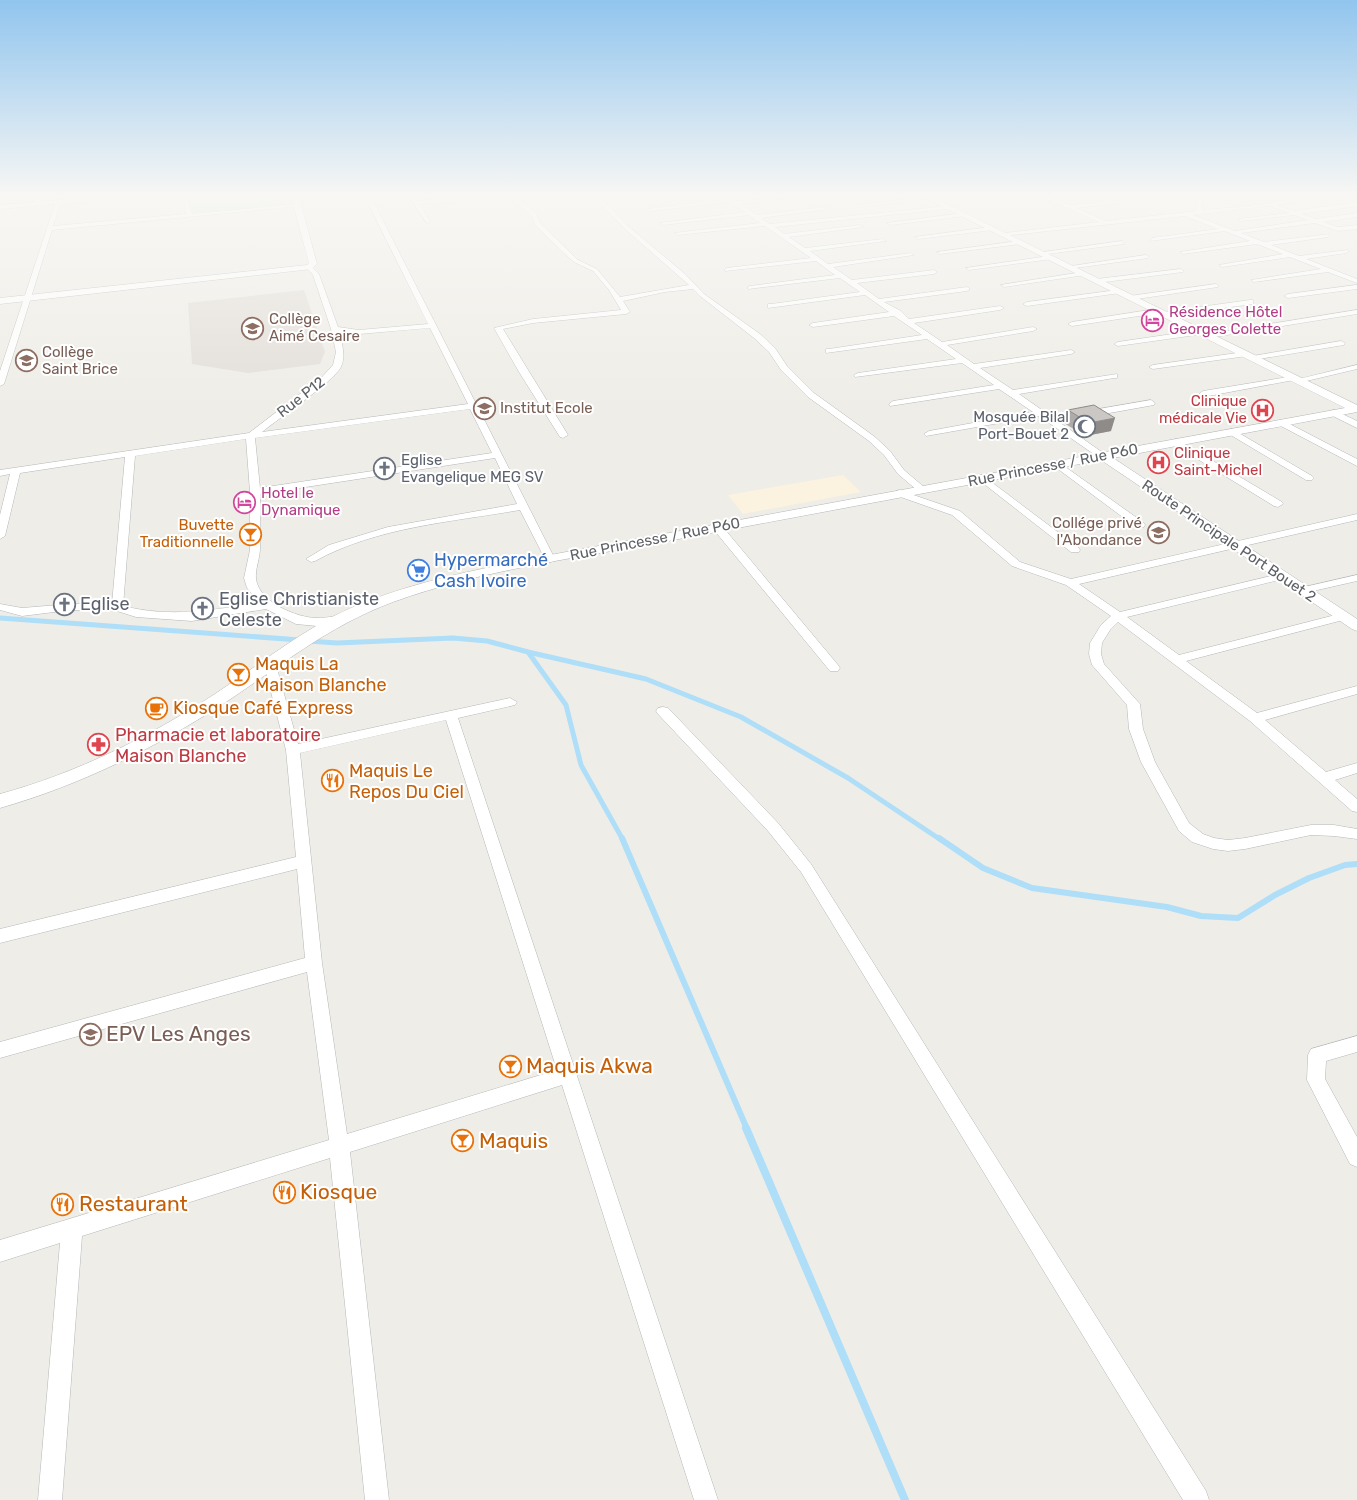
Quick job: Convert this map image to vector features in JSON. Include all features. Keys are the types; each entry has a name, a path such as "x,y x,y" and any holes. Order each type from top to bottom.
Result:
{"street":[{"path":"0,384 10,339 28,298 38,267"},
{"path":"0,301 309,267"},
{"name":"Rue P12","path":"250,436 332,372 340,359 334,328 315,271 309,267"},
{"path":"404,267 550,559"},
{"path":"563,435 498,328 532,322 626,312 620,299 595,270 589,267"},
{"path":"671,267 693,287 757,336 772,350 784,368 811,395 872,439 887,453 901,472 921,489"},
{"path":"727,270 752,267"},
{"path":"828,267 1041,413 1056,420 1101,455"},
{"path":"968,268 976,267"},
{"path":"1070,267 1357,409"},
{"path":"1322,267 1357,280"},
{"path":"1254,280 1329,270"},
{"path":"1097,281 1181,271"},
{"path":"852,282 934,272"},
{"path":"1004,285 1083,274"},
{"path":"750,288 841,276"},
{"path":"1130,298 1216,286"},
{"path":"620,299 665,290 693,287"},
{"path":"1288,296 1357,287"},
{"path":"879,301 967,290"},
{"path":"1027,304 1118,292"},
{"path":"771,306 868,293"},
{"path":"1072,324 1250,302"},
{"path":"909,321 1000,308"},
{"path":"1118,344 1204,334 1357,312"},
{"path":"813,326 898,314"},
{"path":"334,328 354,332 413,325 433,326"},
{"path":"941,344 1033,330"},
{"path":"829,351 930,336"},
{"path":"1253,358 1341,343"},
{"path":"974,366 1071,352"},
{"path":"1153,367 1244,354"},
{"path":"858,375 964,360"},
{"path":"1203,394 1357,367"},
{"path":"1012,393 1114,376"},
{"path":"893,404 1001,386"},
{"path":"1079,416 1150,403"},
{"path":"0,473 250,436 473,406"},
{"name":"Rue Princesse / Rue P60","path":"0,801 73,776 158,736 204,709 270,665 293,647 340,620 428,586 550,559 1101,455 1357,409"},
{"path":"929,434 1041,413"},
{"path":"1334,413 1357,425"},
{"path":"1282,423 1357,463"},
{"path":"1232,432 1309,478"},
{"path":"250,436 255,492 255,550 250,578 253,588 268,605 296,620 317,622 340,620"},
{"path":"1176,442 1278,504"},
{"path":"117,608 130,455"},
{"path":"255,492 498,455"},
{"name":"Route Principale Port Bouet 2","path":"1101,455 1357,626"},
{"path":"1057,464 1140,525"},
{"path":"0,536 16,471"},
{"path":"982,478 1075,550"},
{"path":"899,493 956,512 1016,564 1070,583 1178,659 1255,718 1357,807"},
{"path":"311,559 333,547 392,529 523,506"},
{"path":"1070,583 1357,517"},
{"path":"718,528 834,668"},
{"path":"1283,576 1118,616 1105,628 1096,643 1095,654 1098,665 1134,704 1136,730 1148,762 1184,827 1193,836 1207,842 1242,845 1312,830 1357,834"},
{"path":"1304,590 1357,578"},
{"path":"0,607 22,612 78,606 117,608 136,613 192,616 268,605"},
{"path":"1178,659 1343,617"},
{"path":"270,665 293,750 314,963 339,1145 377,1500"},
{"path":"1255,718 1357,690"},
{"path":"293,750 510,702"},
{"path":"663,711 792,848 806,868 1197,1500"},
{"path":"451,715 706,1500"},
{"path":"1324,778 1357,768"},
{"path":"0,936 304,860"},
{"path":"0,1050 314,963"},
{"path":"1357,1044 1318,1055 1316,1080 1357,1157"},
{"path":"0,1251 568,1075"},
{"path":"50,1500 72,1229"}],"shaded area":[{"name":"Collège Aimé Cesaire","path":"304,290 325,352 320,364 248,373 192,364 188,303"},
{"path":"843,475 861,492 743,514 728,495"}],"building":[{"path":"1094,405 1115,418 1089,423 1068,410"}],"waterway":[{"path":"0,618 300,640"},
{"path":"308,641 337,643 453,638 487,641 528,652"},
{"path":"528,652 646,679 741,717 848,778 941,840"},
{"path":"528,652 566,705 581,765 622,839"},
{"path":"939,838 983,868 1032,888 1167,907 1201,916 1238,918 1275,895 1309,878 1345,865 1357,864"},
{"path":"622,839 747,1129"},
{"path":"746,1128 905,1500"}],"place":[{"name":"Résidence Hôtel Georges Colette","path":"1153,321"},
{"name":"Collège Aimé Cesaire","path":"253,328"},
{"name":"Collège Saint Brice","path":"26,361"},
{"name":"Institut Ecole","path":"484,408"},
{"name":"Clinique médicale Vie","path":"1263,410"},
{"name":"Mosquée Bilal Port-Bouet 2","path":"1085,426"},
{"name":"Clinique Saint-Michel","path":"1158,462"},
{"name":"Eglise Evangelique MEG SV","path":"385,469"},
{"name":"Hotel le Dynamique","path":"245,502"},
{"name":"Collége privé l'Abondance","path":"1158,532"},
{"name":"Buvette Traditionnelle","path":"250,534"},
{"name":"Hypermarché Cash Ivoire","path":"418,570"},
{"name":"Eglise","path":"64,604"},
{"name":"Eglise Christianiste Celeste","path":"203,609"},
{"name":"Maquis La Maison Blanche","path":"239,674"},
{"name":"Kiosque Café Express","path":"157,708"},
{"name":"Pharmacie et laboratoire Maison Blanche","path":"99,745"},
{"name":"Maquis Le Repos Du Ciel","path":"333,781"},
{"name":"EPV Les Anges","path":"90,1034"},
{"name":"Maquis Akwa","path":"510,1066"},
{"name":"Maquis","path":"463,1141"},
{"name":"Kiosque","path":"284,1192"},
{"name":"Restaurant","path":"63,1204"}]}
